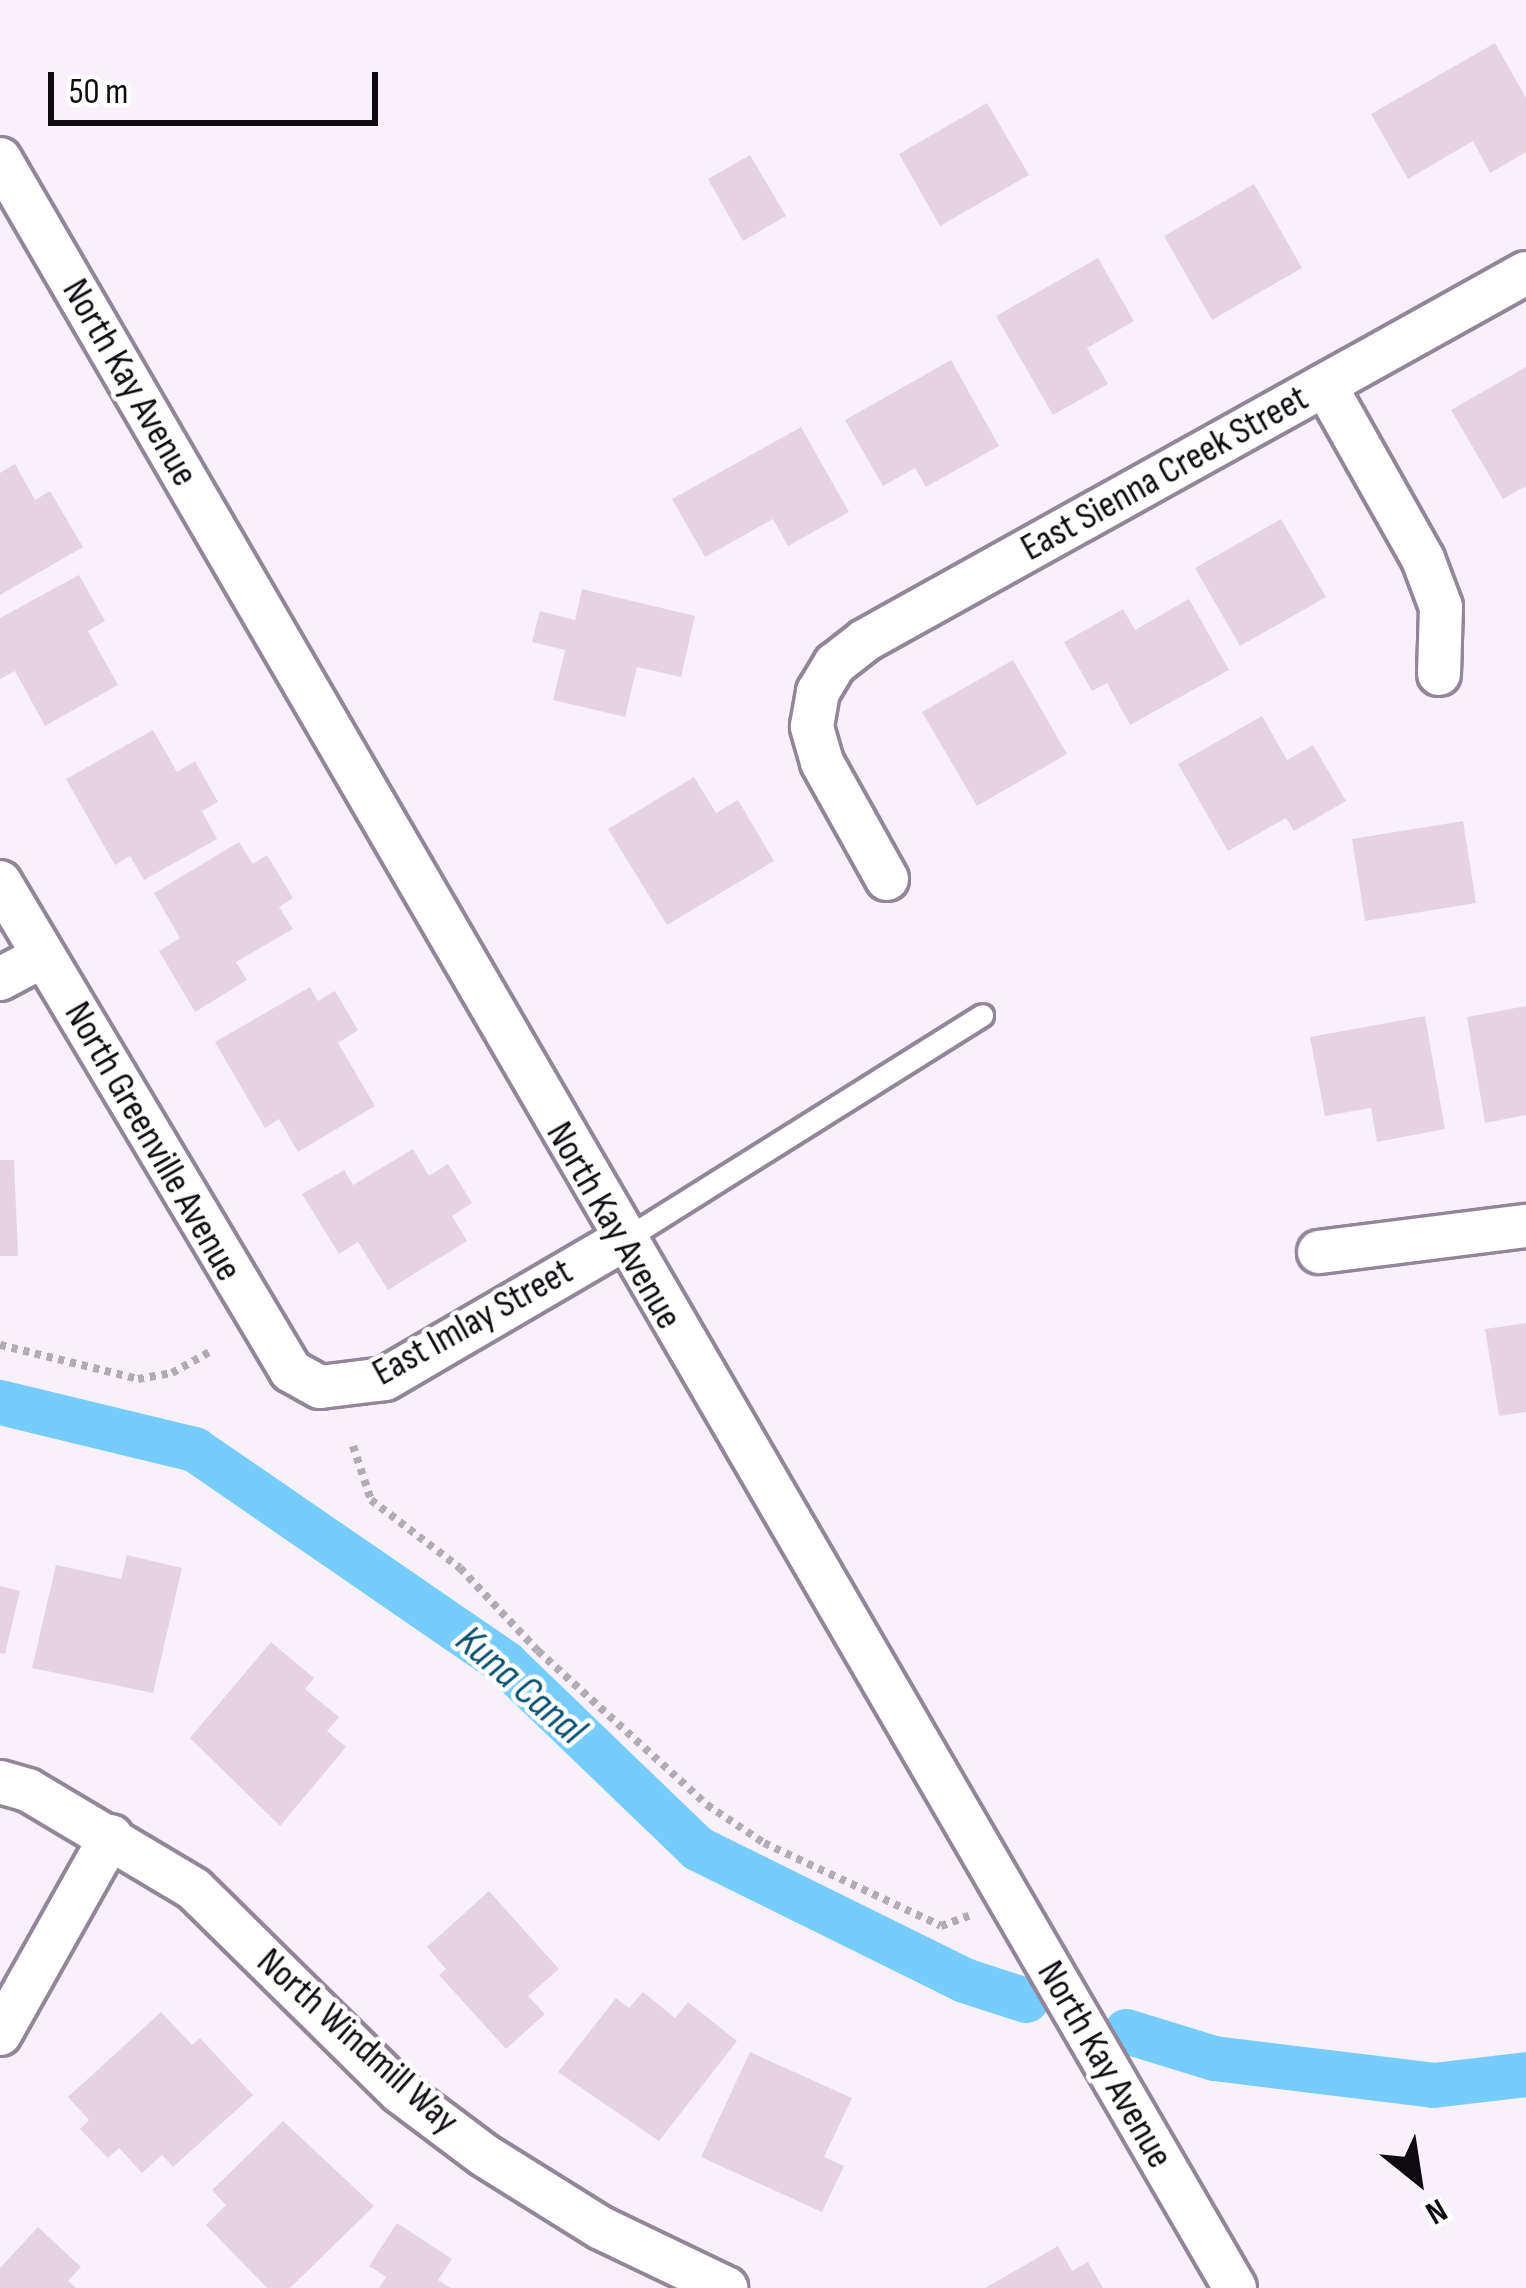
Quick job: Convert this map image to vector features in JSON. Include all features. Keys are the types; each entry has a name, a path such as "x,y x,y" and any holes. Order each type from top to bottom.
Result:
{"street":[{"name":"North Kay Avenue","path":"0,159 621,1241 1235,2288"},
{"name":"East Sienna Creek Street","path":"887,879 822,762 812,726 818,692 864,641 1526,273"},
{"path":"1324,385 1423,559 1442,607 1439,674"},
{"name":"North Greenville Avenue","path":"0,882 270,1345 290,1370 320,1388"},
{"path":"0,979 44,956"},
{"path":"1319,1252 1526,1226"},
{"name":"East Imlay Street","path":"320,1388 385,1378 621,1241"},
{"name":"North Windmill Way","path":"0,1782 111,1836 194,1888 400,2092 467,2142 601,2228 726,2288"},
{"path":"0,2034 111,1836"}],"lane":[{"path":"621,1241 982,1015"}],"path":[{"path":"0,1345 138,1379 172,1373 211,1351"},
{"path":"352,1446 359,1483 387,1516 460,1568 538,1651 707,1805 764,1843 941,1926 969,1916"}],"building":[{"path":"1495,43 1526,98 1526,152 1490,173 1473,141 1408,179 1371,114"},
{"path":"987,103 1029,175 940,226 899,154"},
{"path":"750,155 786,216 743,241 708,179"},
{"path":"1254,184 1302,268 1212,320 1164,236"},
{"path":"1098,258 1134,321 1087,348 1108,384 1053,415 996,316"},
{"path":"951,360 999,446 926,487 915,468 883,486 845,420"},
{"path":"1526,367 1526,486 1503,499 1451,410"},
{"path":"801,427 849,512 788,546 773,519 705,557 672,499"},
{"path":"15,464 35,500 50,491 83,547 0,595 0,473"},
{"path":"1281,519 1326,597 1240,646 1195,568"},
{"path":"79,575 105,621 88,631 118,685 45,726 15,671 0,679 0,618"},
{"path":"582,589 695,616 681,677 637,667 625,717 553,700 565,650 532,642 540,611 575,620"},
{"path":"1189,599 1229,670 1130,725 1107,683 1092,691 1064,642 1123,609 1135,630"},
{"path":"1013,660 1067,754 977,806 922,712"},
{"path":"1262,716 1287,760 1313,745 1346,801 1294,831 1286,818 1228,851 1178,764"},
{"path":"153,730 177,772 195,761 218,802 202,811 217,839 144,880 130,856 115,865 66,779"},
{"path":"694,777 716,813 738,800 774,861 667,925 608,829"},
{"path":"1463,821 1476,903 1365,921 1352,839"},
{"path":"239,842 253,864 267,855 293,898 279,907 293,929 236,962 247,980 195,1012 159,951 180,938 154,893"},
{"path":"310,987 318,1001 335,991 358,1030 338,1043 375,1106 298,1152 279,1119 265,1128 215,1042"},
{"path":"1526,1006 1526,1115 1485,1123 1467,1017"},
{"path":"1425,1016 1445,1129 1377,1142 1371,1108 1325,1116 1310,1037"},
{"path":"413,1149 429,1176 448,1164 472,1203 452,1216 467,1241 388,1290 358,1242 339,1254 302,1194 344,1170 353,1185"},
{"path":"0,1160 14,1160 18,1256 0,1256"},
{"path":"1526,1323 1526,1412 1499,1416 1485,1329"},
{"path":"127,1555 182,1568 153,1693 32,1668 56,1565 121,1579"},
{"path":"0,1586 20,1591 5,1654 0,1653"},
{"path":"271,1642 314,1678 305,1689 339,1717 327,1731 346,1747 280,1826 190,1738"},
{"path":"489,1891 559,1969 528,1996 545,2014 506,2049 439,1975 446,1969 427,1947"},
{"path":"643,1992 675,2018 688,2002 737,2041 659,2141 558,2072 616,1998 629,2008"},
{"path":"161,2012 192,2045 200,2038 253,2095 173,2167 162,2155 142,2173 119,2148 108,2158 80,2129 89,2120 68,2097"},
{"path":"750,2052 852,2098 824,2157 844,2166 822,2212 701,2157"},
{"path":"283,2121 374,2206 290,2288 267,2288 206,2225 226,2205 212,2190"},
{"path":"397,2223 452,2259 438,2280 451,2288 379,2288 386,2277 369,2266"},
{"path":"38,2227 81,2267 68,2281 76,2288 0,2288 0,2268"},
{"path":"1058,2246 1072,2271 1088,2262 1103,2288 985,2288"}],"waterway":[{"name":"Kuna Canal","path":"0,1402 194,1449 505,1663 697,1848 964,1980 1026,2000"},
{"name":"Kuna Canal","path":"1126,2031 1214,2058 1433,2085 1526,2074"}]}
